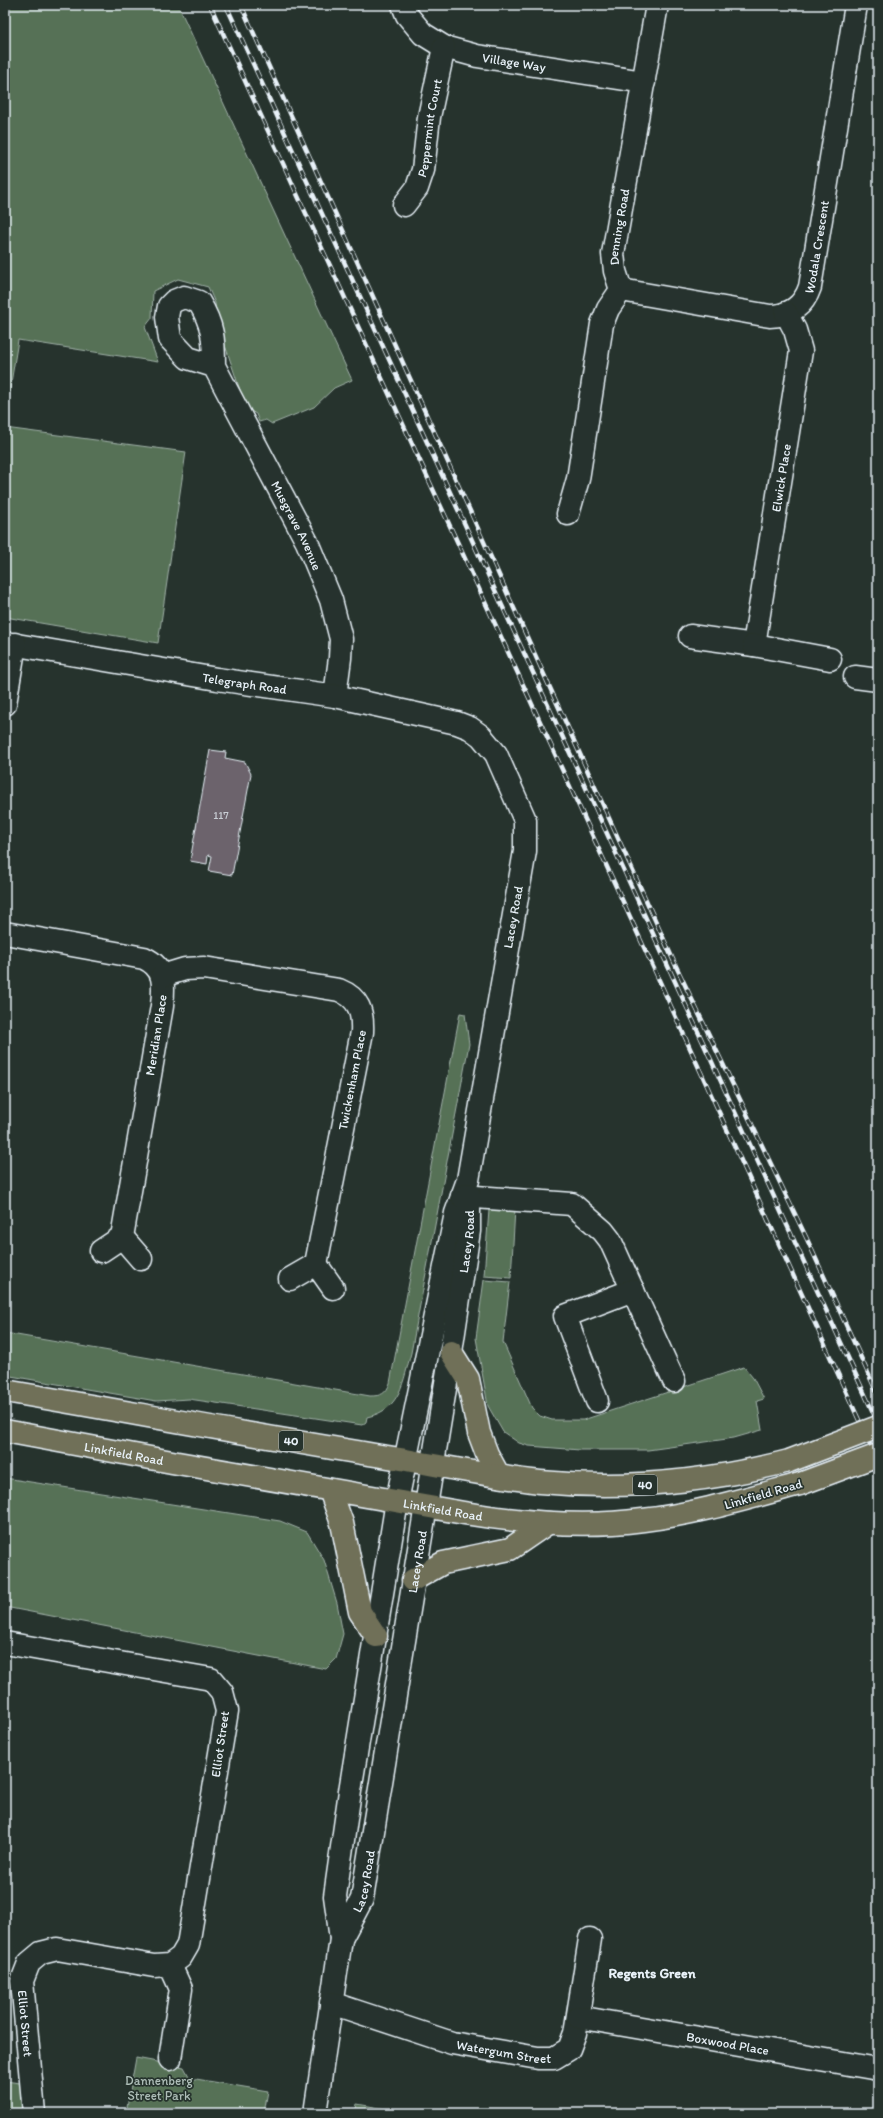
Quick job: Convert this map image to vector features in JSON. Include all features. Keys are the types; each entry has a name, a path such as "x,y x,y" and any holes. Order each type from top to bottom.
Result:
{"main road":[{"path":"451,1352 468,1379 479,1434 487,1454 499,1476"},
{"name":"Linkfield Road","path":"5,1391 499,1476 581,1485 650,1484 719,1476 789,1461 878,1427"},
{"name":"Linkfield Road","path":"5,1431 497,1519 548,1523 609,1523 662,1518 703,1510 800,1484 878,1455"},
{"path":"330,1490 342,1523 360,1612 376,1636"},
{"path":"413,1580 443,1563 510,1549 548,1523"}],"street":[{"name":"Village Way","path":"403,5 407,15 423,34 444,48 477,56 644,82"},
{"name":"Denning Road","path":"621,290 615,271 613,254 657,5"},
{"name":"Wodala Crescent","path":"621,290 770,316 786,313 802,303 810,287 856,5"},
{"name":"Peppermint Court","path":"404,205 417,188 423,170 429,117 444,48"},
{"path":"568,514 578,479 602,324 608,309 621,290"},
{"name":"Elwick Place","path":"754,645 801,351 795,330 786,313"},
{"name":"Musgrave Avenue","path":"214,366 306,542 331,600 340,639 340,658 335,696"},
{"path":"690,636 754,645 830,659"},
{"path":"5,704 10,644"},
{"name":"Telegraph Road","path":"10,644 217,679 335,696 445,720 470,728 481,736"},
{"path":"855,677 878,680"},
{"name":"Lacey Road","path":"341,1939 362,1899 451,1352 469,1232 466,1191 526,840 525,820 522,810 496,754 481,736"},
{"name":"Meridian Place","path":"5,933 144,958 153,962 162,976 162,1006 122,1237"},
{"name":"Twickenham Place","path":"162,976 184,969 204,968 340,990 348,993 360,1007 363,1019 362,1032 316,1264"},
{"path":"466,1191 572,1204 603,1232 610,1240 674,1381"},
{"name":"Lacey Road","path":"315,2113 341,1939 335,1896 350,1792 397,1501 456,1213 466,1191"},
{"path":"101,1251 122,1237 140,1259"},
{"path":"290,1279 316,1264 332,1288"},
{"path":"597,1401 565,1316 633,1290"},
{"name":"Elliot Street","path":"5,1643 211,1679 222,1692 227,1711 188,1944 181,1957 170,1965 154,1966 57,1948 41,1953 28,1963 22,1980 34,2113"},
{"name":"Watergum Street","path":"331,2003 433,2038 542,2058 554,2058 569,2049 575,2033 590,1939"},
{"path":"170,1965 181,1989 170,2059"},
{"name":"Boxwood Place","path":"578,2017 878,2069"}],"green space":[{"path":"5,5 178,5 352,380 334,388 314,407 272,424 266,420 259,422 256,414 246,408 226,348 218,330 215,303 208,287 178,279 153,291 152,318 145,327 158,362 18,340 5,420"},
{"path":"5,428 186,452 158,643 5,617"},
{"path":"460,1013 465,1014 469,1044 411,1353 403,1384 394,1401 387,1408 367,1417 366,1422 362,1425 189,1399 156,1401 5,1375 5,1333 370,1396 383,1394 387,1390 390,1383"},
{"path":"492,1208 515,1209 511,1278 484,1276 489,1210"},
{"path":"484,1280 510,1282 503,1342 532,1408 540,1416 552,1420 583,1420 744,1367 753,1378 764,1399 757,1401 762,1430 734,1438 648,1450 580,1450 529,1446 519,1443 503,1432 488,1406 476,1338"},
{"path":"5,1478 280,1521 307,1532 324,1560 337,1603 343,1634 336,1659 326,1669 5,1607"},
{"name":"Dannenberg Street Park","path":"136,2058 184,2067 190,2078 268,2091 264,2113 126,2113"},
{"path":"5,2081 20,2083 22,2113 5,2113"},
{"path":"357,2104 409,2113 355,2113"}],"building":[{"path":"210,750 226,752 225,758 245,762 251,774 232,875 209,871 212,856 208,855 207,864 190,861"}],"railway":[{"path":"210,5 654,969 878,1462"},
{"path":"226,5 878,1423"},
{"path":"241,5 675,964 806,1237 878,1395"}],"district":[{"name":"Regents Green","path":"652,1973"}]}
